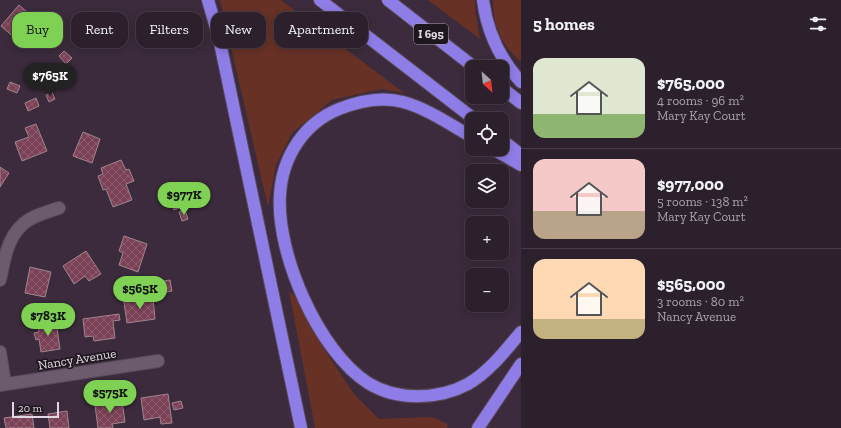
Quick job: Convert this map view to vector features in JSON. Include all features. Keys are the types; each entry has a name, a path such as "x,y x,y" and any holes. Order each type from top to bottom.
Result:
{"highway":[{"path":"208,0 218,38 301,428"},
{"path":"320,0 465,112"},
{"name":"I 695","path":"388,0 465,60"},
{"path":"483,0 486,21 495,44 511,70 521,82"},
{"path":"509,94 521,103"},
{"path":"465,133 431,114 403,102 379,99 352,104 330,113 311,126 295,145 285,168 280,195 282,224 288,259 302,296 317,324 338,355 359,376 369,383 387,391 406,396 426,396 447,392 467,384 485,372 503,354 521,332"},
{"path":"509,146 521,155"},
{"path":"505,156 521,165"},
{"path":"478,428 521,364"}],"street":[{"path":"0,280 11,239 22,224 59,208"},
{"path":"0,352 2,385"},
{"name":"Nancy Avenue","path":"2,385 158,361"}],"shaded area":[{"path":"220,0 281,0 297,12 274,12 274,48 344,48 404,93 381,89 332,100 292,133 276,165 268,207 231,48 266,48 266,12 223,12"},
{"path":"428,0 475,0 480,39"},
{"path":"493,0 521,0 521,62 503,42 497,27 493,9"},
{"path":"289,291 295,297 326,352 354,394 379,419 432,417 448,424 447,428 315,428"}],"building":[{"path":"19,5 27,12 13,12"},
{"path":"12,13 12,36 1,26"},
{"path":"64,51 72,58 66,64 59,56"},
{"path":"10,82 20,86 17,93 7,89"},
{"path":"52,92 55,99 49,102 46,95"},
{"path":"36,98 39,106 28,111 25,103"},
{"path":"36,124 47,151 22,161 15,142 29,137 25,128"},
{"path":"83,132 100,139 92,163 73,156"},
{"path":"121,160 126,170 129,169 134,181 126,184 132,200 113,207 106,189 103,190 98,176 103,174 101,168"},
{"path":"0,167 9,173 0,187"},
{"path":"185,197 188,205 174,210 171,201"},
{"path":"185,210 188,219 182,221 179,212"},
{"path":"124,236 147,244 138,272 119,265 123,253 119,251"},
{"path":"86,251 101,274 89,281 85,276 74,284 63,266"},
{"path":"30,267 51,272 45,297 25,293"},
{"path":"170,280 172,291 166,292 164,281"},
{"path":"153,298 155,319 127,323 124,302"},
{"path":"63,307 72,308 72,314 63,314"},
{"path":"119,314 120,320 113,321 115,338 94,341 93,336 85,337 83,319"},
{"path":"56,321 60,349 41,352 39,339 36,340 34,333 39,332 38,324"},
{"path":"168,394 172,423 161,424 160,417 144,420 141,398"},
{"path":"122,401 125,422 112,424 113,428 98,428 95,405"},
{"path":"181,401 183,408 174,410 172,403"},
{"path":"67,411 69,428 50,428 48,414"},
{"path":"32,414 34,428 6,428 4,418"}]}
